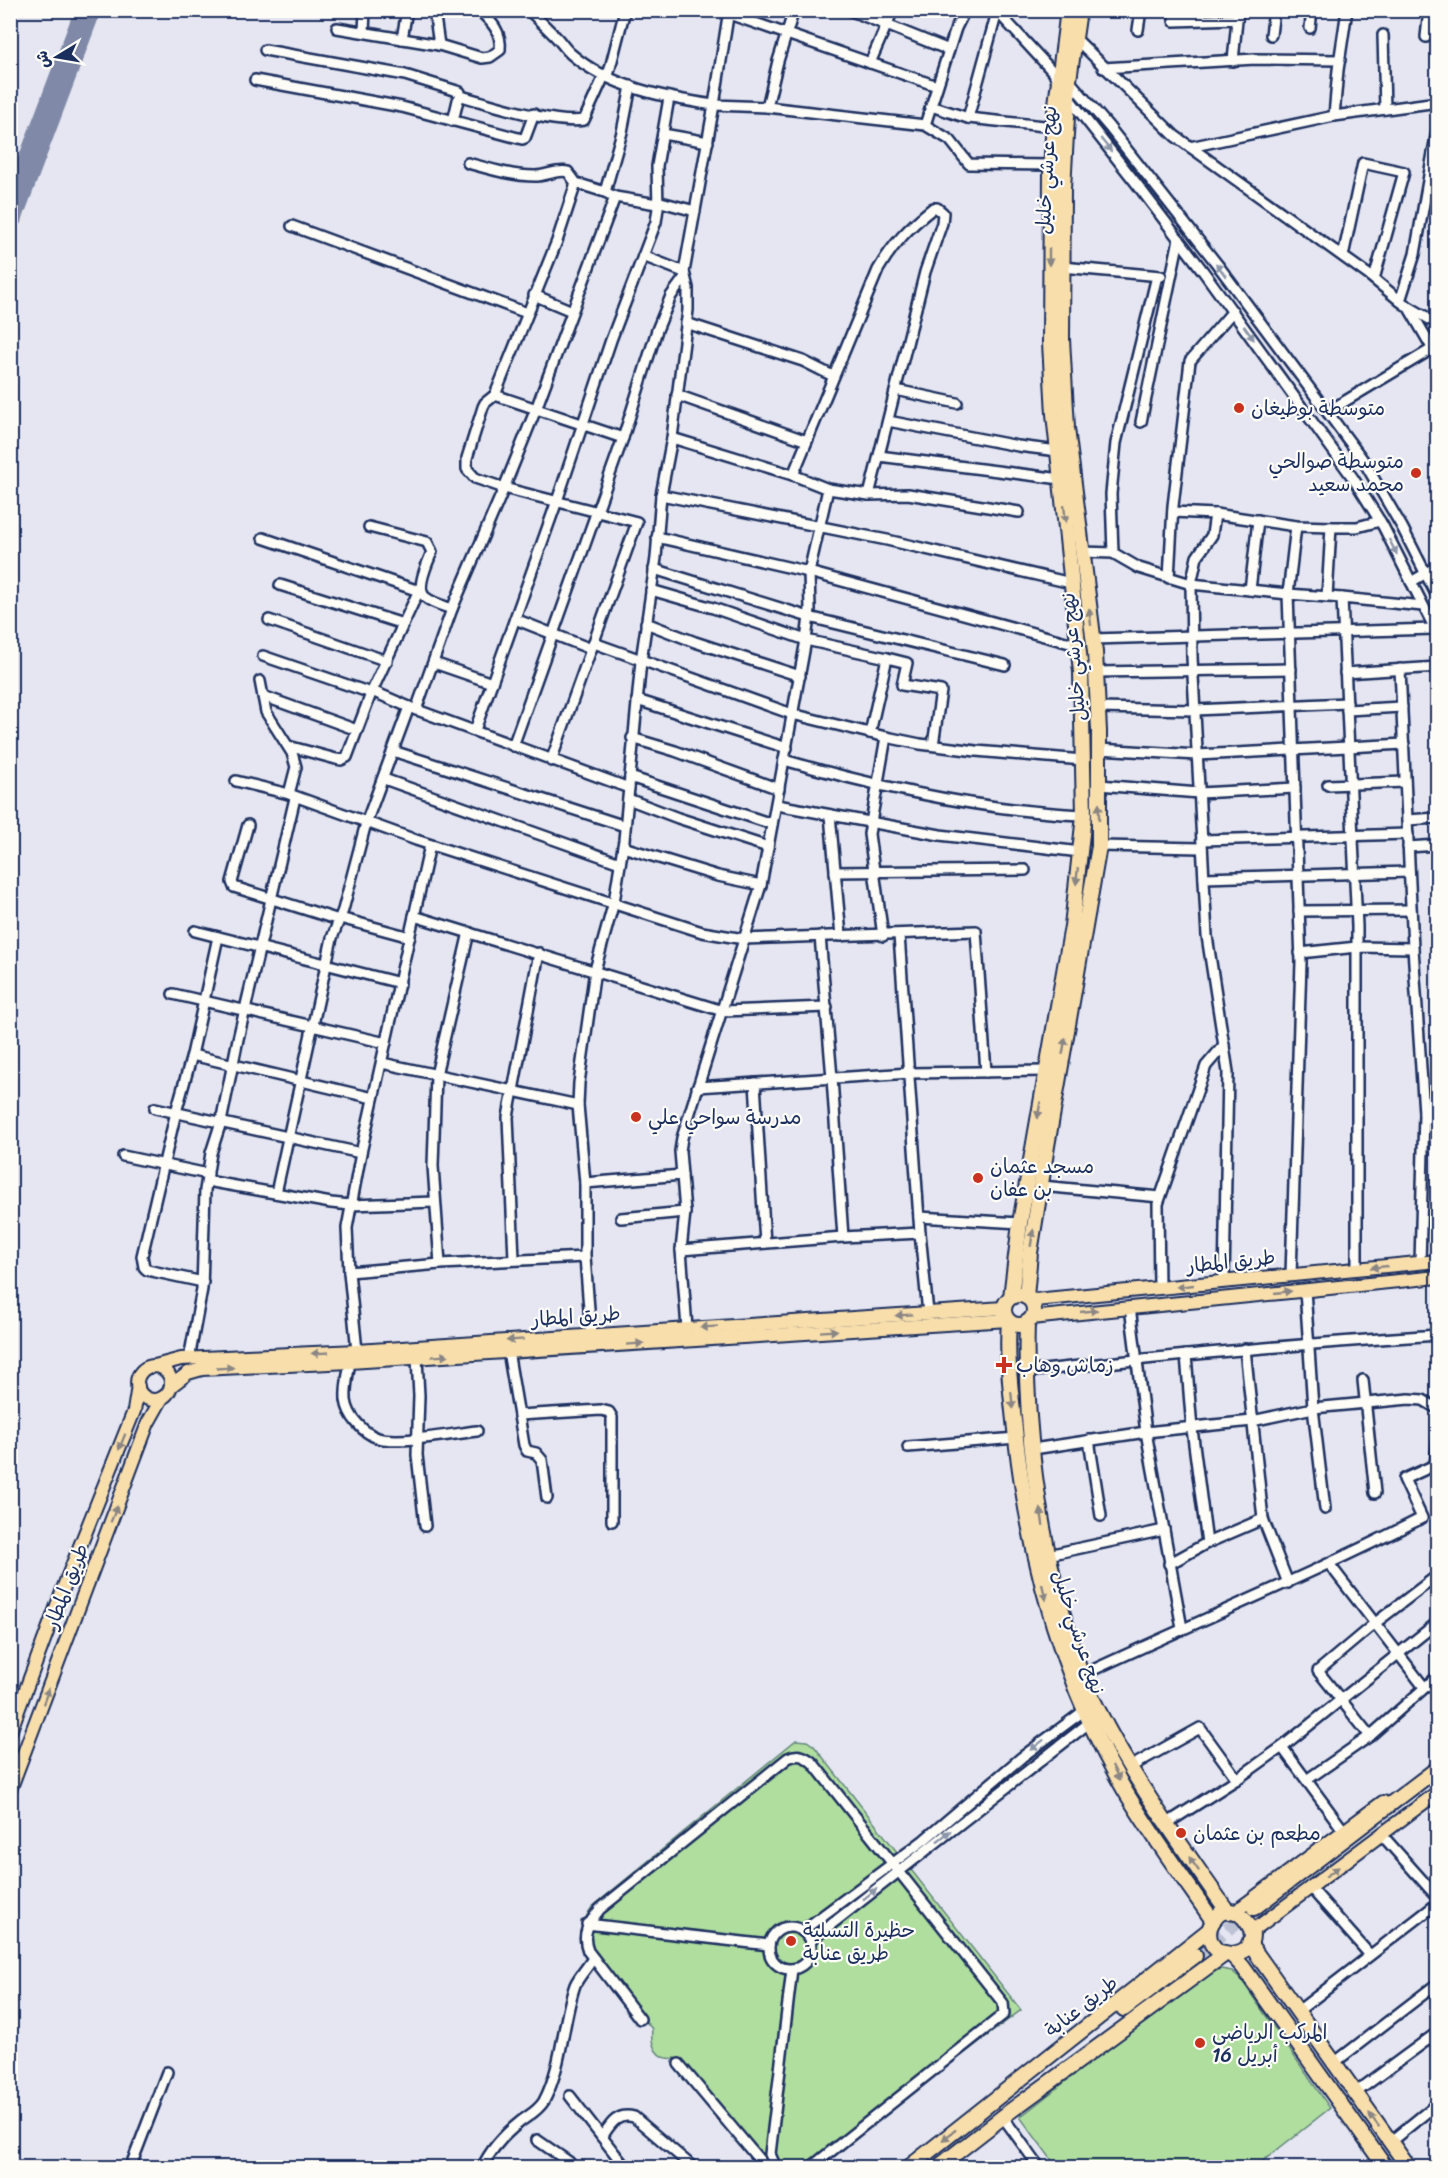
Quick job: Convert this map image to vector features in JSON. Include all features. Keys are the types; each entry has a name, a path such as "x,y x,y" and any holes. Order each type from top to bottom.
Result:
{"highway":[{"name":"نهج عرشي خليل","path":"1068,10 1051,165 1050,344 1058,451 1081,672 1084,815 1072,926 1020,1223 1008,1311 1008,1344 1023,1492 1045,1597 1062,1652 1087,1716 1124,1789 1202,1905 1211,1926"},
{"name":"نهج عرشي خليل","path":"1027,1298 1030,1252 1099,846 1096,672 1068,428 1062,339 1063,189 1069,99 1060,77 1075,38 1079,10"},
{"path":"1018,1295 1027,1298 1034,1309 1029,1320 1018,1324 1008,1311 1018,1295"},
{"name":"نهج عرشي خليل","path":"1029,1320 1026,1372 1033,1449 1048,1555 1082,1675 1130,1767 1166,1824 1231,1912"},
{"path":"1437,1768 1257,1911 1437,1776"},
{"path":"1197,1940 1205,1925 1202,1905"},
{"path":"1386,2168 1249,1974 1228,1954 1213,1945 1211,1926 1217,1917 1231,1912 1248,1922 1250,1938 1408,2168"},
{"name":"طريق عنابة","path":"908,2168 1197,1940 1211,1926"},
{"path":"1228,1954 1239,1953 1250,1938"},
{"name":"طريق عنابة","path":"977,2113 1022,2089 1200,1962 1228,1954"},
{"path":"1200,1962 1227,1966 1249,1974"},
{"name":"طريق عنابة","path":"937,2168 1200,1962"}],"main road":[{"name":"طريق المطار","path":"1027,1298 1035,1300 1437,1261"},
{"name":"طريق المطار","path":"1029,1320 1130,1307 1437,1277"},
{"name":"طريق المطار","path":"151,1367 173,1360 592,1341 929,1319 1008,1311"},
{"name":"طريق المطار","path":"171,1386 188,1373 202,1369 508,1351 687,1328 929,1319"},
{"path":"151,1367 159,1367 166,1371 171,1386 162,1398 154,1400 141,1393 138,1386 138,1378 142,1372 151,1367"},
{"name":"طريق المطار","path":"12,1728 66,1581 134,1411 138,1386"},
{"name":"طريق المطار","path":"10,1790 148,1423 162,1398"},
{"path":"104,1485 123,1492"},
{"path":"66,1581 85,1588"},
{"path":"12,1728 33,1732"},
{"path":"1231,1912 1437,1762"},
{"path":"1250,1938 1310,1887 1436,1797"}],"street":[{"path":"364,10 364,32"},
{"path":"402,39 408,10"},
{"path":"434,10 439,45"},
{"path":"338,28 439,45 482,58 496,55 500,50 500,38 491,22 479,10"},
{"path":"529,10 568,52 586,65 632,86 669,98 714,105 767,106 925,125 950,140 969,164 1051,165"},
{"path":"453,121 461,96 534,114 568,120 584,120 606,75 625,10"},
{"path":"767,106 778,60 794,10"},
{"path":"870,63 892,10"},
{"path":"925,125 956,28 965,10"},
{"path":"1138,30 1141,10"},
{"path":"1175,10 1174,21 1238,15 1233,61"},
{"path":"1271,35 1274,10"},
{"path":"1310,28 1312,10"},
{"path":"1334,116 1347,10"},
{"path":"1426,37 1430,10"},
{"path":"852,11 949,50"},
{"path":"996,11 1109,127 1217,264 1363,460 1437,598"},
{"path":"968,118 996,11"},
{"path":"513,746 623,438 657,330 671,296 684,274 729,12 937,86"},
{"path":"1383,35 1384,109"},
{"path":"1075,38 1103,68 1175,136 1343,256 1404,304 1437,324"},
{"path":"264,50 405,75 460,92"},
{"path":"1103,68 1233,61 1340,60"},
{"path":"255,80 368,100 522,139 525,138 534,114"},
{"path":"604,192 622,132 632,86"},
{"path":"475,730 557,501 607,350 656,222 657,166 669,98"},
{"path":"1069,99 1179,239 1347,469 1380,521 1436,632 1290,633 1093,639"},
{"path":"1190,147 1334,116 1437,102"},
{"path":"931,106 968,118 1054,127"},
{"path":"1437,125 1404,304 1437,358"},
{"path":"663,134 708,142"},
{"path":"468,163 530,176 543,176 562,170 568,172 576,183 615,197 695,211"},
{"path":"1343,256 1363,163 1404,172 1374,279"},
{"path":"576,183 557,241 495,395 483,407 468,458 467,469 475,478 504,488 637,522 657,532 1077,645"},
{"path":"276,1193 325,965 366,824 393,751 434,663 452,609 536,409 615,197"},
{"path":"793,475 878,270 891,248 908,229 933,208 937,208 943,213 942,223 928,259 869,495"},
{"path":"292,226 527,313"},
{"path":"1141,422 1179,239"},
{"path":"643,256 684,274"},
{"path":"1062,267 1171,277"},
{"path":"592,1341 585,1257 585,1184 578,1105 583,1047 596,970 614,902 623,847 641,661 654,570 661,495 672,438 686,323 688,288 684,274"},
{"path":"1113,553 1111,494 1116,443 1157,276"},
{"path":"534,295 572,311"},
{"path":"1169,578 1173,512 1190,361 1233,311"},
{"path":"686,323 803,362 833,376"},
{"path":"1327,412 1432,349"},
{"path":"896,390 957,403"},
{"path":"495,395 623,438"},
{"path":"677,396 807,441"},
{"path":"888,421 1018,446 1058,451"},
{"path":"672,438 793,475 828,489 869,495 908,494 1019,512"},
{"path":"879,456 1061,479"},
{"path":"687,1328 681,1250 685,1212 680,1151 682,1138 761,885 806,640 811,589 809,572 828,489"},
{"path":"661,495 820,526 1071,583"},
{"path":"1173,512 1215,514 1296,526 1357,528 1380,521"},
{"path":"1215,514 1212,535 1197,557 1191,584 1193,671 1207,936 1228,1072 1224,1282"},
{"path":"1250,590 1258,520"},
{"path":"551,761 637,522"},
{"path":"1292,1275 1300,953 1288,594 1296,526"},
{"path":"288,746 341,760 347,757 372,692 420,589 432,552 427,542 369,527"},
{"path":"1328,597 1331,527"},
{"path":"263,538 420,589 426,598 452,609"},
{"path":"1082,552 1113,553 1139,568 1191,584 1423,606"},
{"path":"1411,582 1437,566"},
{"path":"654,570 809,617 1005,665"},
{"path":"280,585 403,624"},
{"path":"651,590 713,608 806,640 907,663 902,685 941,691 933,745"},
{"path":"1342,598 1357,947 1357,1269"},
{"path":"515,619 694,678 792,714 870,733 933,745 1022,756 1083,760"},
{"path":"269,620 387,661"},
{"path":"646,623 695,642 800,675"},
{"path":"263,656 372,692 551,761 629,788"},
{"path":"870,733 887,658"},
{"path":"434,663 492,683"},
{"path":"1346,673 1437,667"},
{"path":"1096,672 1291,669"},
{"path":"1400,669 1413,948 1424,1113 1420,1263"},
{"path":"189,1359 203,1282 207,1178 211,1154 221,1122 272,898 296,767 288,746 266,712 260,681"},
{"path":"263,696 357,730"},
{"path":"637,700 787,748"},
{"path":"1098,708 1195,710 1292,704 1402,707"},
{"path":"883,936 869,834 885,736"},
{"path":"632,738 675,751 779,789"},
{"path":"1099,749 1197,755 1404,744"},
{"path":"393,751 625,826"},
{"path":"784,760 878,786 1036,813 1084,815"},
{"path":"630,777 772,824"},
{"path":"384,779 620,863"},
{"path":"236,781 292,796 366,824 702,932 744,939 976,932 986,1072"},
{"path":"1328,785 1405,782"},
{"path":"1099,785 1199,793 1295,788"},
{"path":"628,799 768,847"},
{"path":"777,805 940,835 1080,852"},
{"path":"830,815 842,936"},
{"path":"1407,820 1437,818"},
{"path":"248,825 232,885 237,889 339,919 410,936"},
{"path":"1099,846 1202,844 1296,837 1408,834"},
{"path":"357,1351 349,1272 347,1228 350,1205 430,845"},
{"path":"1408,847 1437,845"},
{"path":"623,847 718,876 761,885"},
{"path":"835,872 1025,870"},
{"path":"1204,878 1409,872"},
{"path":"1299,911 1411,910"},
{"path":"414,916 596,970 723,1011 827,1007"},
{"path":"195,931 399,983"},
{"path":"440,1264 435,1202 433,1123 436,1075 469,932"},
{"path":"899,935 920,1233 929,1319"},
{"path":"820,936 843,1237"},
{"path":"203,1282 147,1270 142,1263 142,1256 192,1055 218,937"},
{"path":"1300,953 1357,947 1413,948"},
{"path":"514,1260 508,1117 539,953"},
{"path":"173,994 386,1043"},
{"path":"1159,1288 1158,1203 1206,1066 1224,1045"},
{"path":"192,1055 374,1098"},
{"path":"382,1063 578,1105"},
{"path":"697,1087 910,1073 1046,1071"},
{"path":"755,1083 765,1242"},
{"path":"154,1108 361,1153"},
{"path":"1424,1113 1437,1114"},
{"path":"123,1156 306,1200 350,1205 435,1202"},
{"path":"585,1184 682,1175"},
{"path":"1041,1186 1160,1197"},
{"path":"621,1218 685,1212"},
{"path":"919,1217 1020,1223"},
{"path":"681,1250 765,1242 920,1233"},
{"path":"349,1272 440,1264 585,1257"},
{"path":"1305,1290 1313,1408 1325,1509"},
{"path":"1130,1307 1146,1432 1182,1628"},
{"path":"1026,1372 1309,1343 1437,1335"},
{"path":"1245,1349 1263,1519 1288,1583"},
{"path":"508,1351 525,1449 536,1453 542,1460 547,1498"},
{"path":"1186,1355 1192,1429 1207,1543"},
{"path":"417,1358 419,1396 417,1438 425,1526"},
{"path":"350,1362 346,1400 362,1429 380,1438 417,1438 477,1431"},
{"path":"1363,1380 1375,1493"},
{"path":"1033,1449 1146,1432 1252,1421 1313,1408 1409,1399 1423,1400 1437,1409"},
{"path":"519,1415 601,1410 609,1412 612,1417 612,1521"},
{"path":"908,1447 1016,1438"},
{"path":"1082,1675 1182,1628 1330,1565 1422,1518 1404,1479 1435,1465 1437,1438"},
{"path":"1089,1440 1101,1516"},
{"path":"1169,1564 1207,1543 1263,1519"},
{"path":"1048,1555 1164,1530"},
{"path":"1330,1565 1398,1655 1430,1682 1437,1693"},
{"path":"1370,1736 1318,1671 1434,1578 1437,1589"},
{"path":"1166,1824 1282,1747 1437,1622"},
{"path":"1308,1779 1370,1736 1430,1682"},
{"path":"802,1931 895,1868 1087,1716 1091,1707 1098,1707 1096,1716 1087,1716 1022,1756 895,1868 810,1941"},
{"path":"1130,1767 1200,1728 1237,1779"},
{"path":"1282,1747 1308,1779 1344,1831"},
{"path":"640,2019 593,1959 585,1940 587,1924 600,1909 788,1758 793,1755 807,1757 1003,2003 1005,2011 810,2168"},
{"path":"1298,2011 1370,1955 1437,1898 1382,1834"},
{"path":"1310,1887 1370,1955"},
{"path":"587,1924 769,1945"},
{"path":"782,1928 795,1928 802,1931 810,1941 811,1948 805,1962 792,1969 784,1968 773,1960 769,1945 771,1938 782,1928"},
{"path":"482,2168 489,2155 509,2132 537,2110 543,2102 559,2059 576,1982 593,1959"},
{"path":"776,2168 770,2154 792,1969"},
{"path":"1334,2063 1437,1983"},
{"path":"1355,2093 1437,2032"},
{"path":"679,2064 766,2168"},
{"path":"130,2168 167,2072"},
{"path":"570,2096 626,2168"},
{"path":"1390,2142 1435,2109"},
{"path":"602,2137 613,2121 619,2117 626,2115 634,2117 694,2168"},
{"path":"1006,2115 1040,2168"},
{"path":"537,2140 569,2162 573,2168"}],"green space":[{"path":"796,1740 807,1741 814,1746 1021,2010 816,2167 763,2167 676,2058 664,2057 656,2051 652,2041 652,2029 585,1947 583,1936 586,1917 592,1907"},
{"name":"المركب الرياضي 16 أبريل","path":"1221,1969 1232,1971 1240,1978 1330,2108 1254,2168 1057,2167 1020,2117 1202,1975"}],"taxiway":[{"path":"10,216 88,10"}],"tunnel":[{"path":"1195,1956 1250,1911"}],"place":[{"name":"متوسطة بوطيغان","path":"1239,408"},
{"name":"متوسطة صوالحي محمد سعيد","path":"1416,473"},
{"name":"مدرسة سواحي علي","path":"636,1117"},
{"name":"مسجد عثمان بن عفان","path":"978,1178"},
{"name":"زماش وهاب","path":"1004,1365"},
{"name":"مطعم بن عثمان","path":"1181,1833"},
{"name":"حظيرة التسلية طريق عنابة","path":"791,1941"},
{"name":"المركب الرياضي 16 أبريل","path":"1200,2043"}]}
